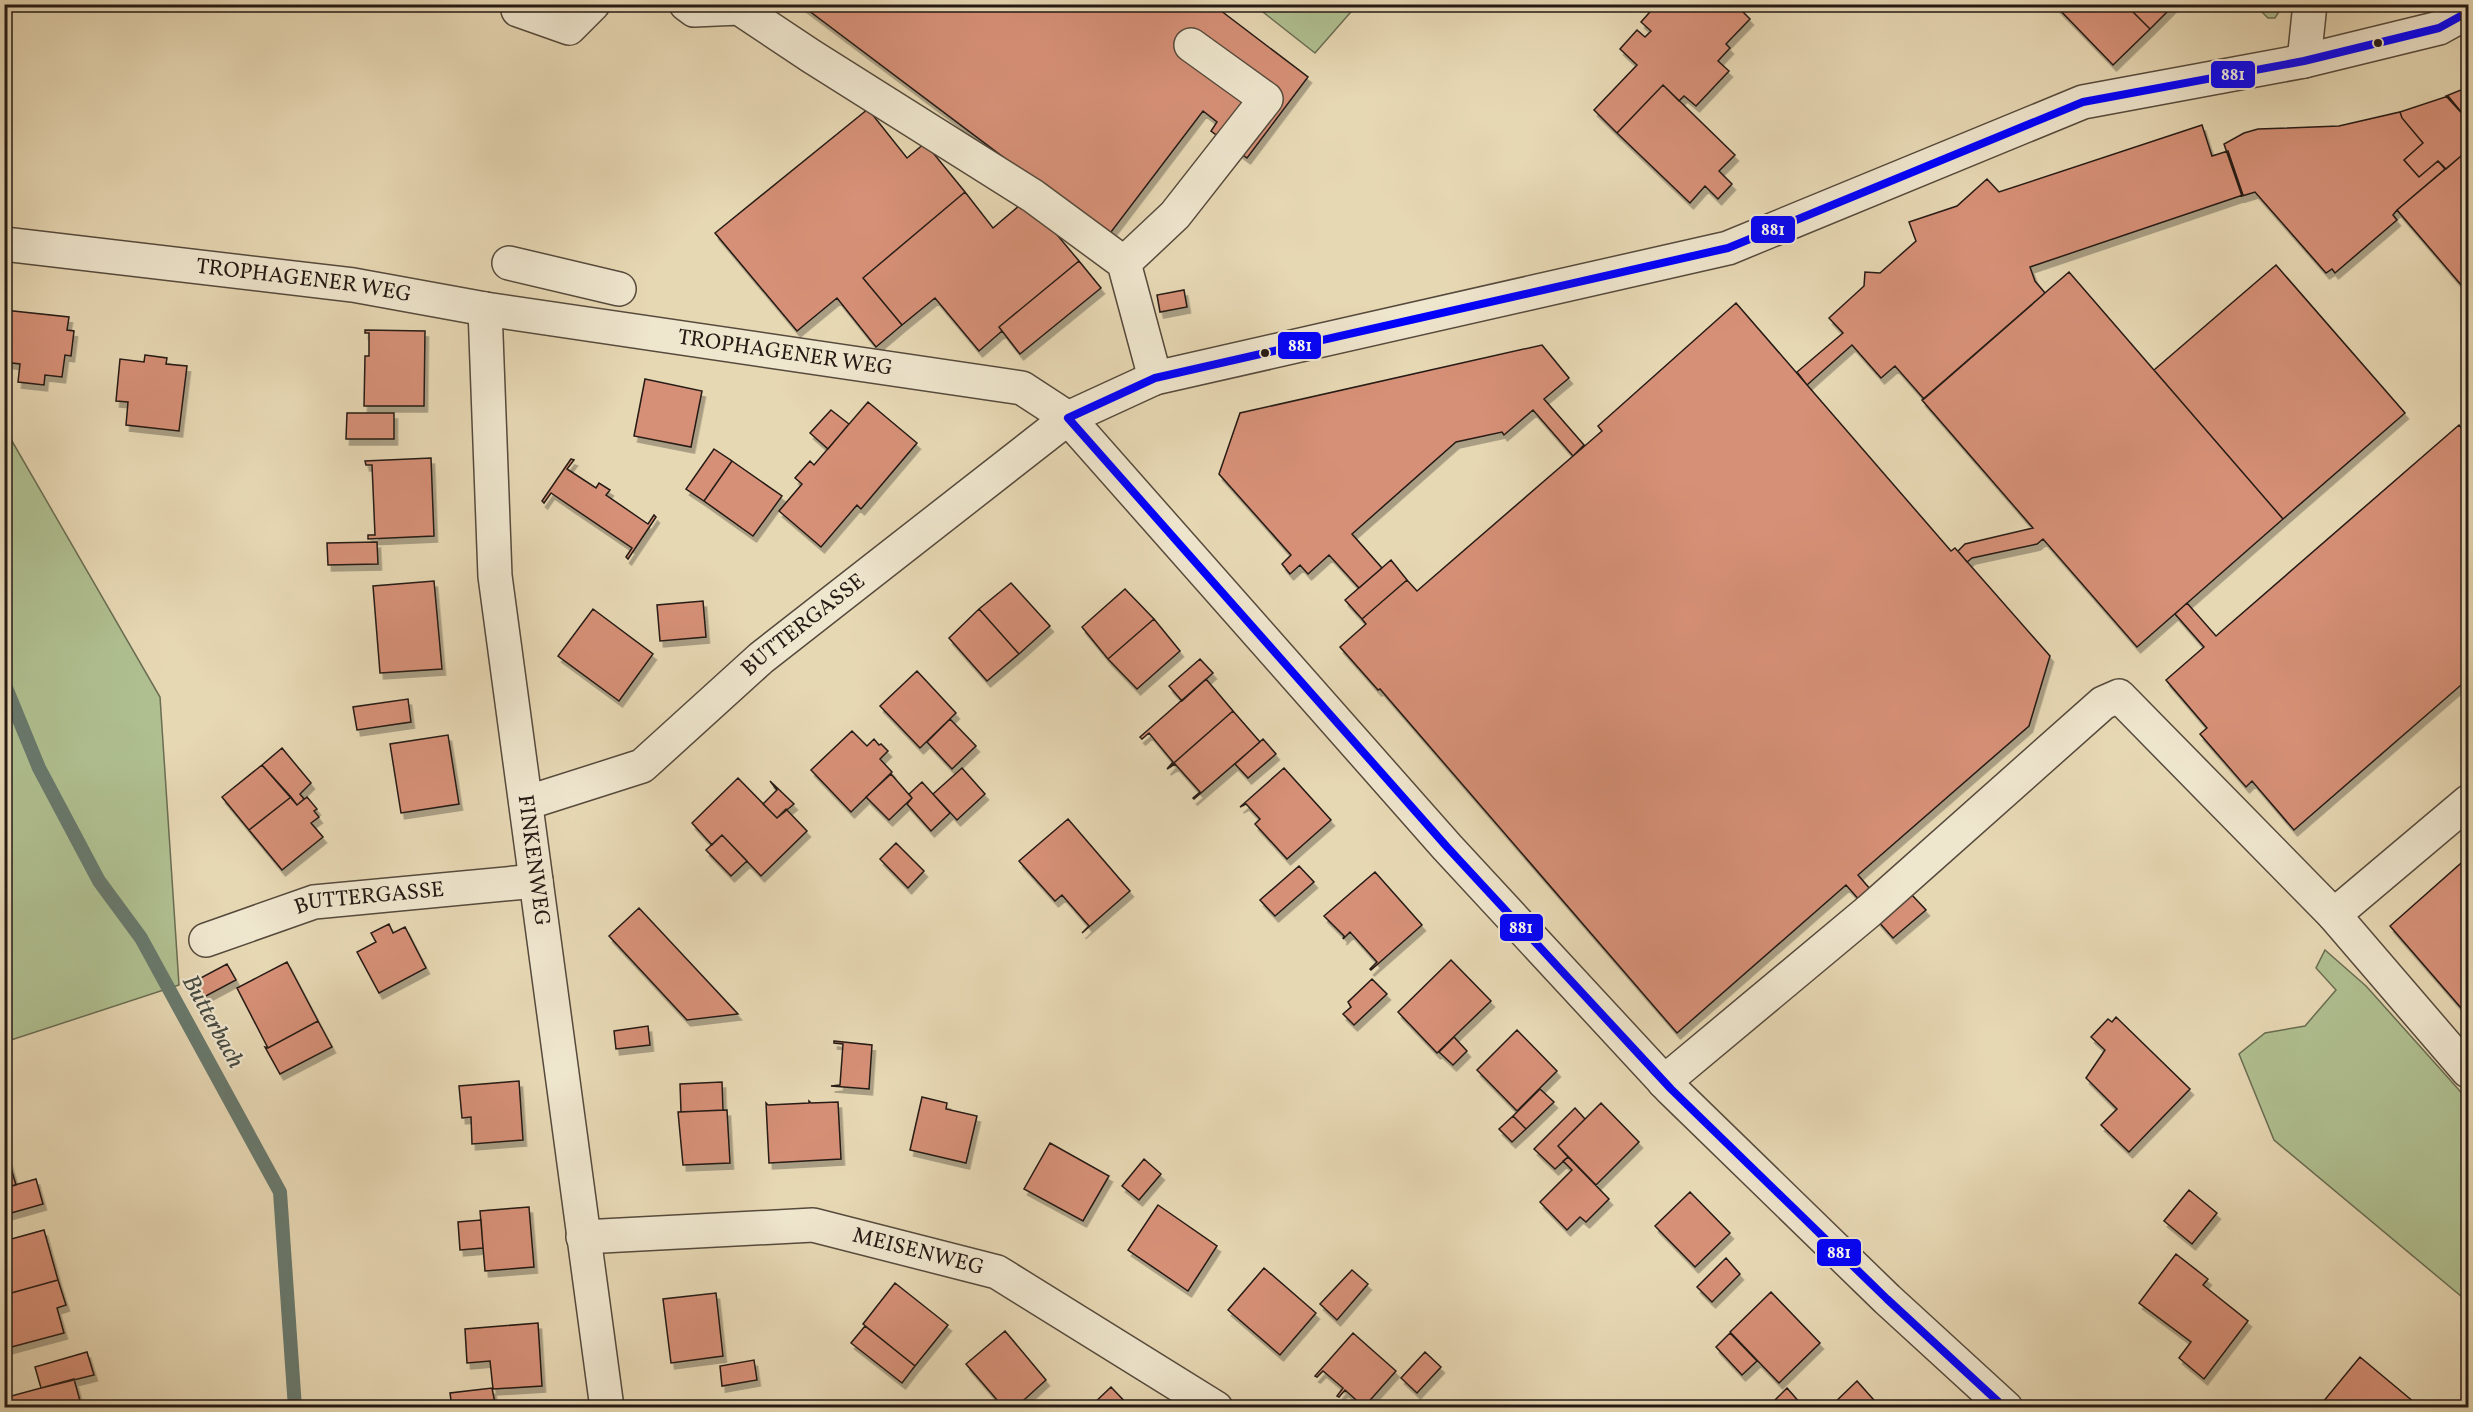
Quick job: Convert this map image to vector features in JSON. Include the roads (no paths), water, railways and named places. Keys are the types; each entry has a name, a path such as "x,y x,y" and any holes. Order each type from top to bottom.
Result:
{"street":[{"path":"518,10 569,28 593,4"},
{"path":"686,4 694,10 739,8 806,63 1033,196 1124,263 1155,378"},
{"path":"2304,61 2310,4"},
{"path":"1068,418 1155,378 1728,248 2084,102 2304,61 2439,28 2469,12"},
{"path":"1124,263 1175,215 1266,99 1191,45"},
{"name":"TROPHAGENER WEG","path":"4,244 353,285 485,309 1022,388 1068,418 1447,847 1664,1082 1887,1299 2006,1407"},
{"path":"509,263 619,289"},
{"name":"FINKENWEG","path":"485,309 495,576 607,1407"},
{"name":"BUTTERGASSE","path":"526,803 642,766 760,658 1068,418"},
{"path":"1664,1082 1869,911 2103,703 2119,696 2334,915 2469,1071"},
{"path":"2334,915 2469,802"},
{"name":"BUTTERGASSE","path":"206,940 314,902 536,881"},
{"name":"MEISENWEG","path":"583,1237 813,1225 997,1272 1216,1407"}],"waterway":[{"name":"Butterbach","path":"4,683 39,768 99,881 141,938 280,1192 295,1408"}]}
